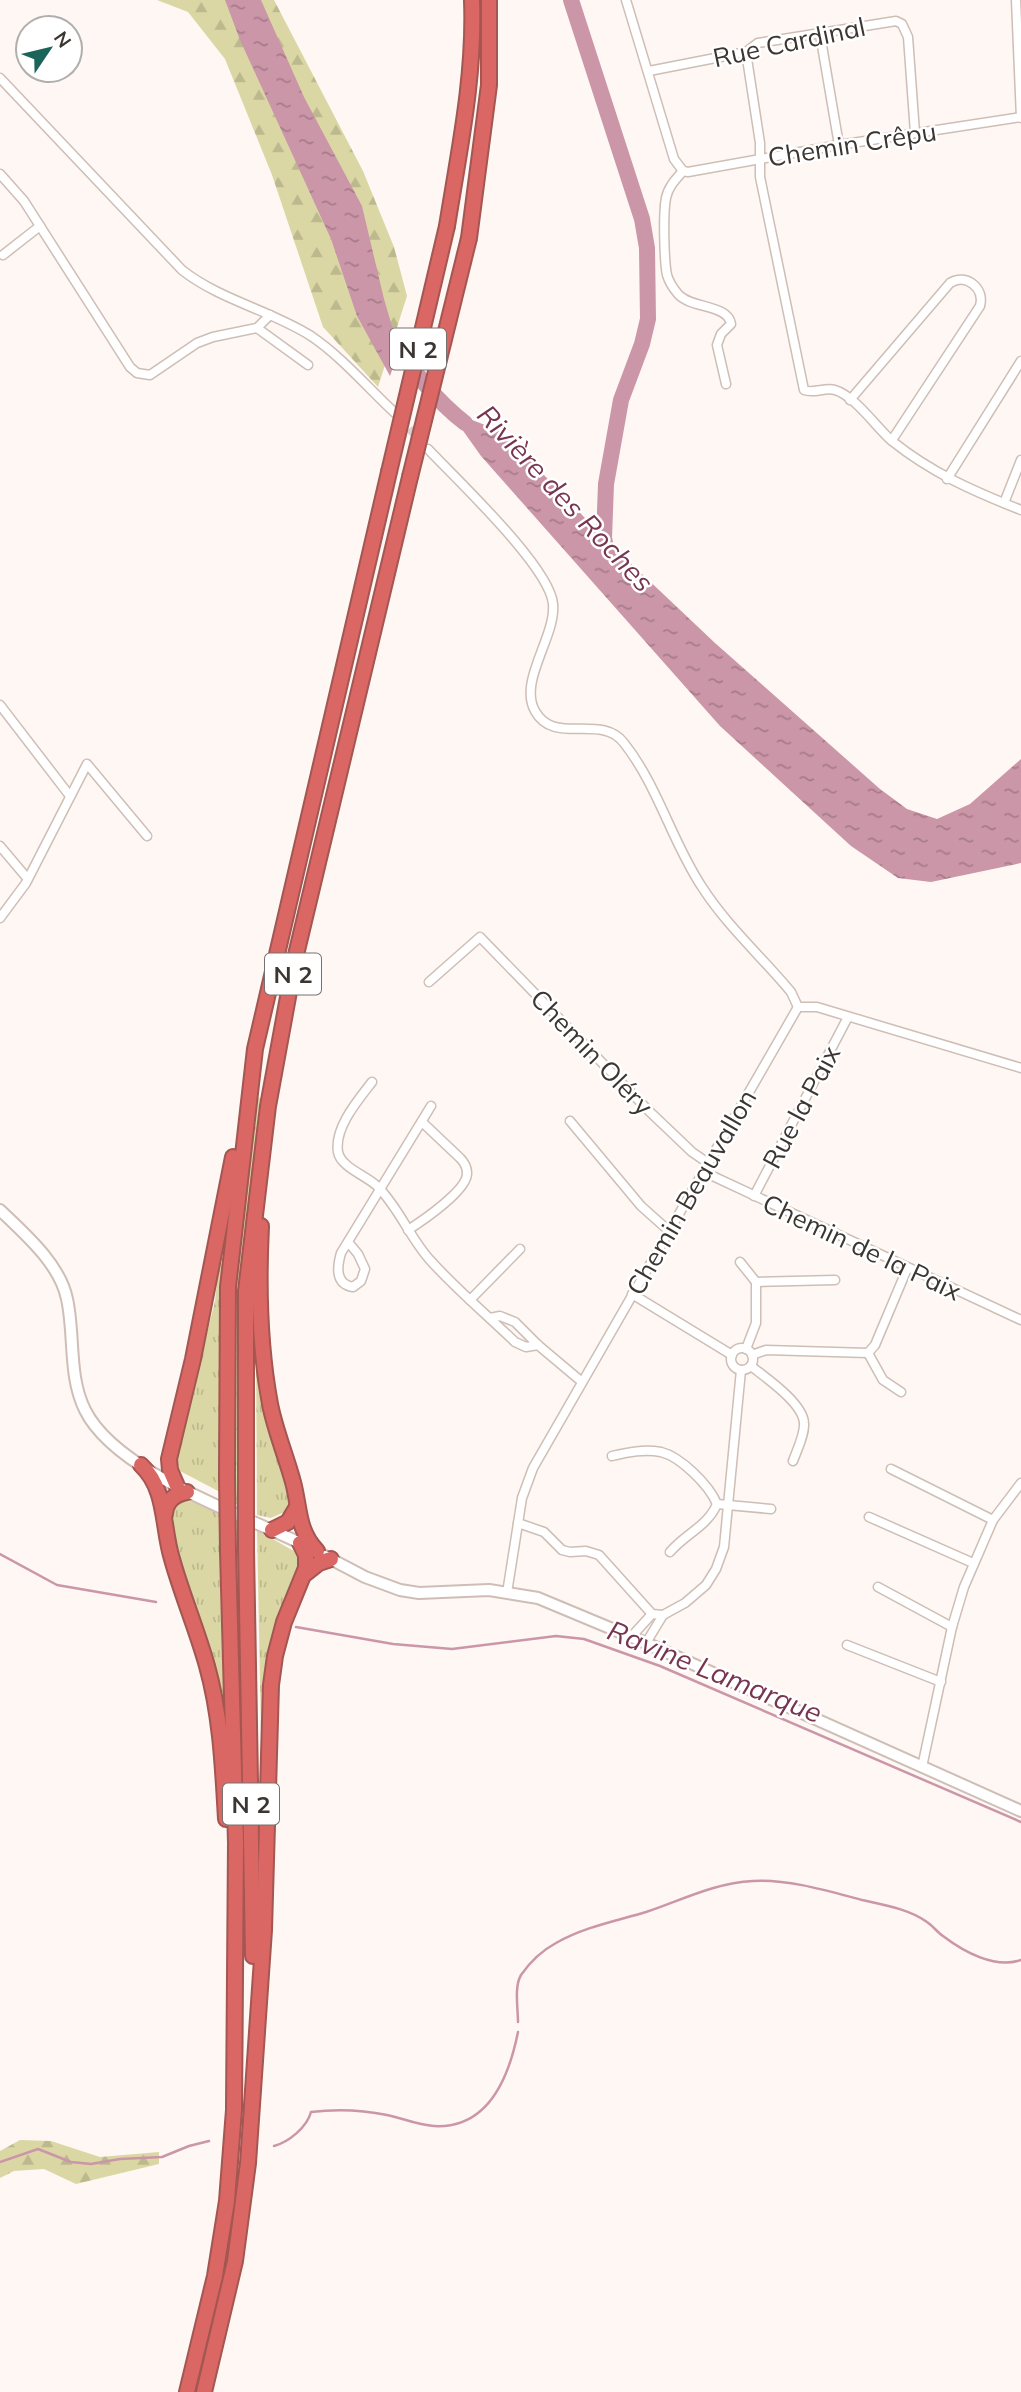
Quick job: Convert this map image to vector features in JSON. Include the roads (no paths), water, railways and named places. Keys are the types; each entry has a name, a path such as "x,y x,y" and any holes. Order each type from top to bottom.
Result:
{"highway":[{"name":"N 2","path":"187,2392 215,2276 228,2201 234,2110 236,1843 228,1551 228,1287 255,1049 447,226 468,95 472,0"},
{"name":"N 2","path":"204,2392 228,2294 240,2223 247,2164 253,2058 252,1824 246,1550 246,1291 268,1106 295,959 469,238 489,85 489,0"},
{"path":"165,1530 167,1504 182,1489 169,1464 193,1359 255,1049"},
{"path":"268,1106 259,1319 270,1405 294,1486 298,1517 304,1536 317,1551"},
{"path":"141,1465 160,1462 172,1448"},
{"path":"141,1465 158,1486 172,1558 207,1667 222,1749 234,1971"},
{"path":"272,1530 288,1522 297,1507"},
{"path":"253,2058 264,1930 271,1685 284,1622 305,1574 306,1555 300,1543"},
{"path":"305,1574 319,1563 331,1559"}],"street":[{"path":"626,0 674,159 683,171 673,182 665,199 667,273 674,289 687,302 724,312 729,317 731,324 721,334 717,345 726,384"},
{"path":"1016,0 1021,118"},
{"name":"Rue Cardinal","path":"649,71 746,52 758,43 888,21 902,24 908,37 915,132"},
{"path":"820,34 839,145"},
{"path":"746,52 760,177 801,385 808,392 834,390 850,400 891,440 947,479 1021,510"},
{"path":"0,78 182,270 201,285 270,315 312,337 395,413"},
{"name":"Chemin Crêpu","path":"683,171 915,132 1021,118"},
{"path":"0,174 24,201 137,373 150,375 185,350 213,337 257,328 270,315"},
{"path":"4,255 40,226"},
{"path":"850,400 950,283 961,278 966,279 978,290 982,299 980,306 891,440"},
{"path":"257,328 308,365"},
{"path":"947,479 1021,361"},
{"path":"428,449 530,558 549,587 553,617 532,680 531,692 539,718 555,728 599,728 611,731 623,741 663,809 701,886 722,914 791,992 798,1007 817,1007 1021,1068"},
{"path":"1004,503 1021,460"},
{"path":"0,705 70,796"},
{"path":"0,918 27,878 87,764 147,835"},
{"path":"0,846 27,878"},
{"name":"Chemin Oléry","path":"429,982 480,937 706,1168"},
{"name":"Chemin Beauvallon","path":"507,1593 522,1498 533,1468 798,1007"},
{"name":"Rue la Paix","path":"754,1196 849,1017"},
{"path":"372,1082 346,1116 338,1152 347,1164 369,1177 380,1189 430,1260 470,1300 520,1346 538,1345"},
{"path":"348,1242 365,1269 361,1281 353,1287 344,1285 341,1281 338,1268 341,1253 431,1106"},
{"path":"570,1121 641,1206 669,1231"},
{"path":"408,1230 439,1208 468,1176 465,1164 460,1158 422,1122"},
{"name":"Chemin de la Paix","path":"706,1168 754,1196 1021,1320"},
{"path":"0,1210 44,1257 65,1290 78,1392 85,1411 105,1439 141,1465 182,1489 317,1551 376,1582 400,1590 419,1592 489,1590 538,1598 646,1643 1021,1811"},
{"path":"470,1300 520,1249"},
{"path":"740,1262 756,1282 756,1323 749,1352 751,1366 796,1404 802,1415 804,1426 793,1461"},
{"path":"732,1355 741,1349 749,1352 766,1350 868,1353 876,1345 907,1269"},
{"path":"756,1282 835,1280"},
{"path":"632,1294 732,1355"},
{"path":"490,1318 500,1316 515,1322 582,1382"},
{"path":"868,1353 883,1380 901,1392"},
{"path":"732,1355 735,1367 741,1370 751,1366"},
{"path":"646,1643 663,1615 696,1595 706,1585 716,1569 724,1547 741,1370"},
{"path":"612,1456 638,1450 664,1453 694,1472 712,1492 717,1504 713,1515 670,1552"},
{"path":"891,1469 993,1520"},
{"path":"922,1767 952,1627 973,1563 993,1520 1017,1497 1021,1483"},
{"path":"717,1504 771,1508"},
{"path":"869,1517 973,1563"},
{"path":"519,1523 544,1532 562,1550 586,1551 598,1555 652,1614 663,1615"},
{"path":"878,1587 952,1627"},
{"path":"631,1637 652,1614"},
{"path":"847,1645 941,1682"}],"water":[{"path":"225,0 261,0 304,97 362,206 399,350 390,376 357,316 331,239 240,40"},
{"path":"449,411 503,432 604,538 715,643 880,789 907,809 937,819 970,804 1021,759 1021,863 931,882 898,878 851,846 720,726 481,456"}],"waterway":[{"path":"571,0 642,219 647,248 648,319 642,344 621,400 606,484 604,538 608,557"},
{"name":"Rivière des Roches","path":"389,334 423,382 465,423"},
{"name":"Ravine Lamarque","path":"0,1554 57,1585 156,1602"},
{"name":"Ravine Lamarque","path":"296,1627 393,1644 452,1649 556,1636 584,1639 660,1666 1021,1822"},
{"path":"518,2022 517,1991 521,1975 551,1946 589,1929 739,1882 794,1884 896,1908 920,1918 970,1953 990,1961 1021,1960"},
{"path":"274,2146 297,2133 311,2112 368,2112 434,2126 453,2125 469,2119 493,2097 502,2082 518,2032"},
{"path":"0,2162 38,2149 71,2162 91,2164 120,2159 162,2157 209,2141"}],"tunnel":[{"path":"401,420 428,449"}]}
